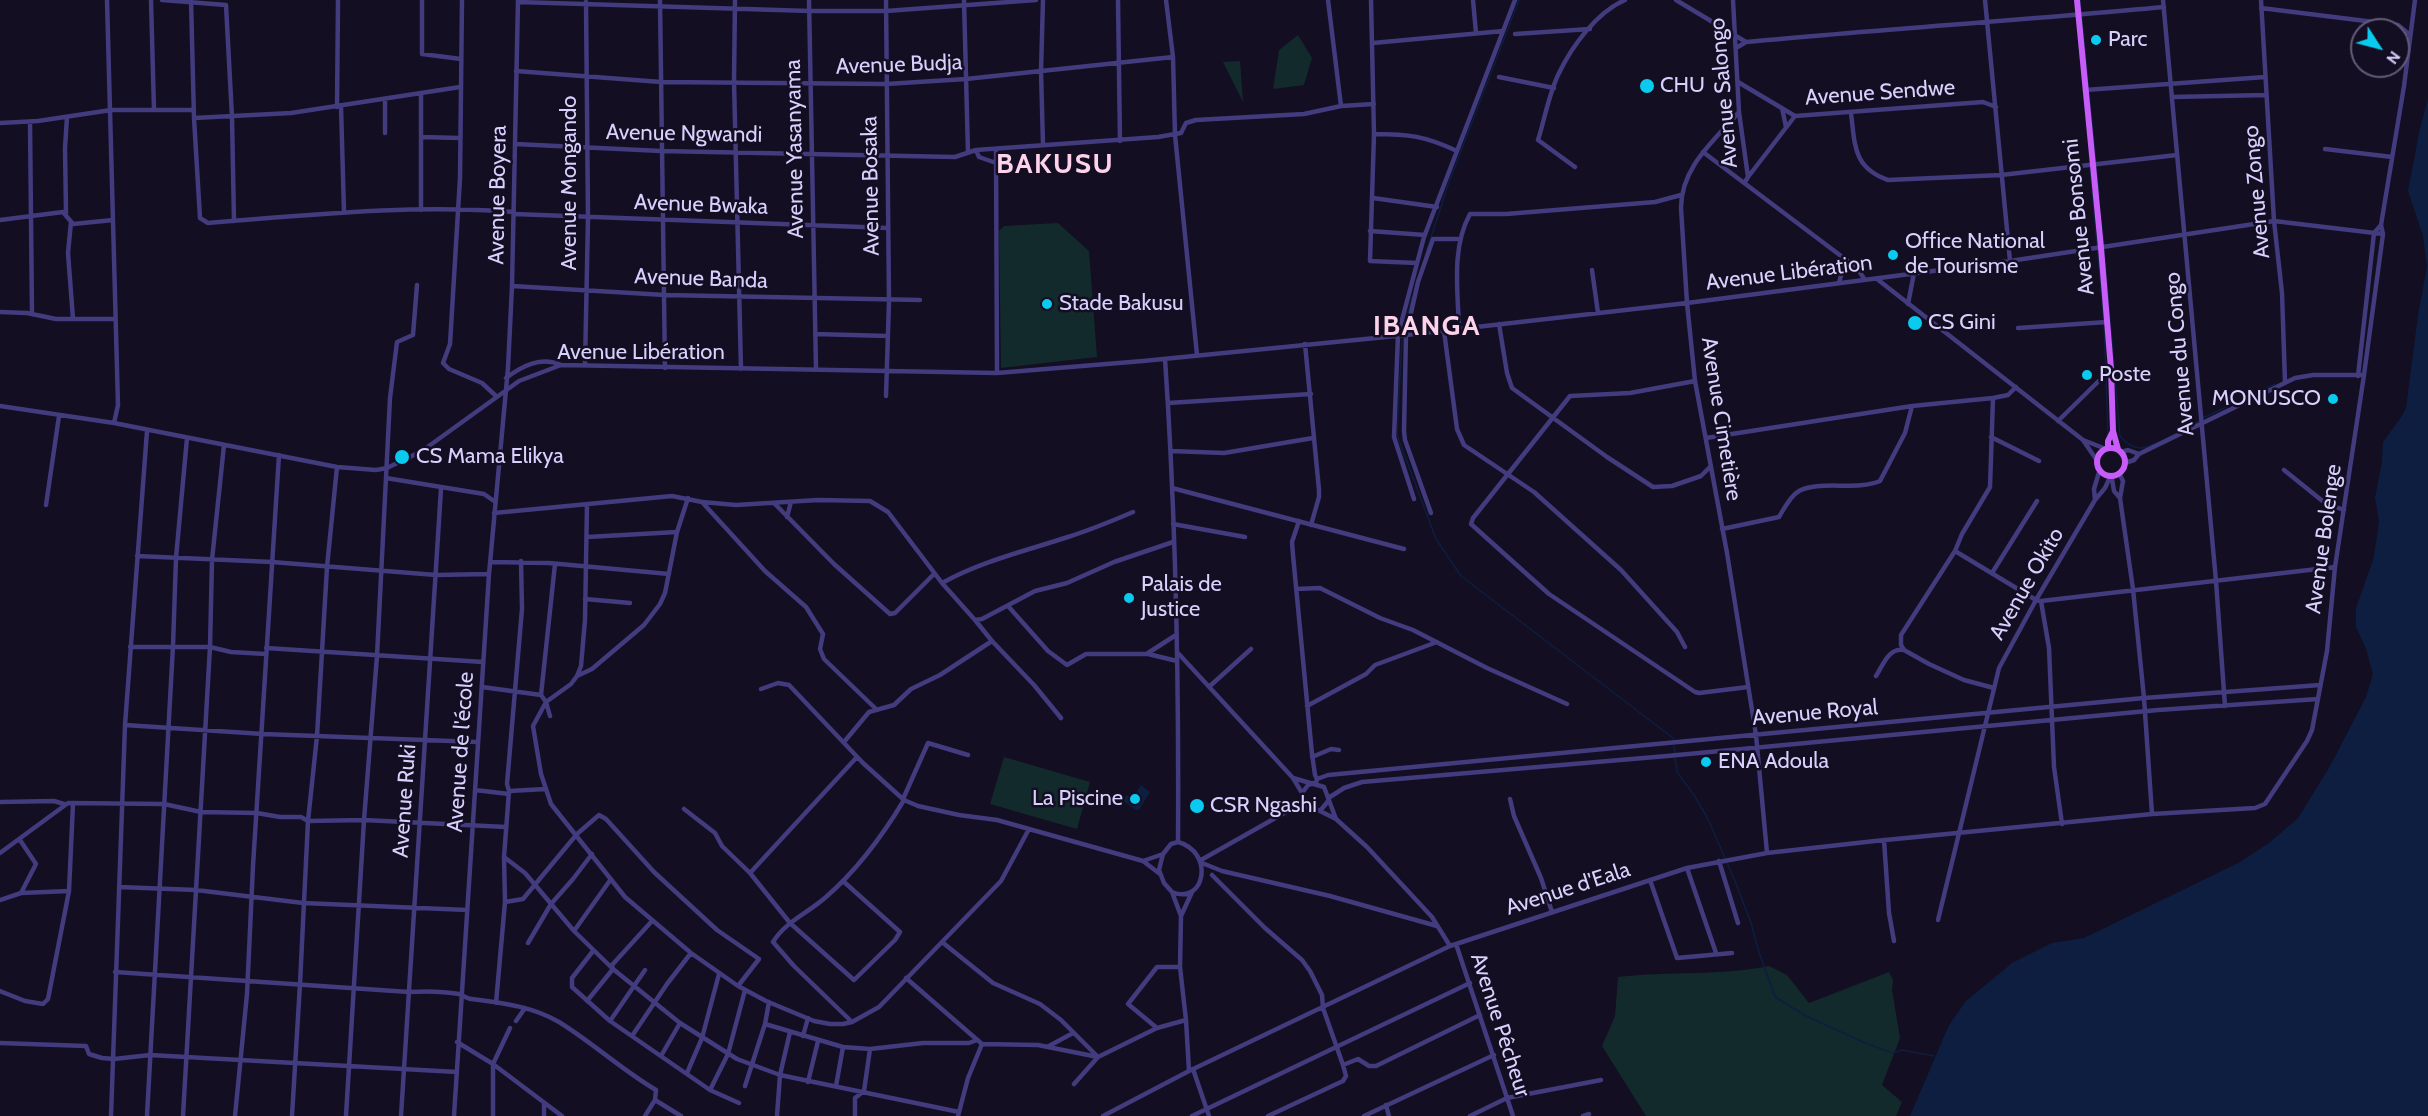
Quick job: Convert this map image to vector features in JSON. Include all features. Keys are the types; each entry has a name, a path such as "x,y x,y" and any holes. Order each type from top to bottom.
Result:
{"main road":[{"name":"Avenue Bonsomi","path":"2077,0 2101,248 2111,369 2113,431 2120,451"},
{"name":"Avenue Bonsomi","path":"2107,449 2113,431"},
{"path":"2107,449 2120,451 2125,463 2119,473 2111,475 2099,465 2100,454 2107,449"}],"street":[{"path":"107,0 118,405 114,423"},
{"path":"151,0 154,110"},
{"path":"162,0 226,5 232,117 234,221"},
{"path":"338,0 339,107 344,212"},
{"path":"422,0 422,54 461,59"},
{"path":"462,0 458,209 450,344 443,363 448,369 482,383 496,396"},
{"path":"660,0 665,368"},
{"path":"735,0 734,82 741,369"},
{"name":"Avenue Yasanyama","path":"809,0 816,368"},
{"name":"Avenue Bosaka","path":"886,0 889,301 886,396"},
{"path":"518,1 586,1 660,8 886,11 964,3 1036,0"},
{"path":"1043,0 1041,71 1043,145"},
{"path":"1118,0 1117,63 1120,141"},
{"path":"1166,0 1173,57 1175,135 1197,355"},
{"path":"1328,0 1341,106"},
{"path":"1371,0 1374,134 1370,261 1417,263"},
{"path":"1473,0 1476,33"},
{"path":"1414,499 1394,437 1402,335 1425,235 1515,0"},
{"path":"1575,167 1538,140 1558,75 1569,55 1590,29 1618,3 1625,0"},
{"path":"1676,0 1746,42"},
{"name":"Avenue Salongo","path":"1733,0 1739,112 1748,177 1744,182"},
{"path":"1985,0 2010,261"},
{"name":"Avenue du Congo","path":"2163,0 2186,236 2225,706"},
{"name":"Avenue Zongo","path":"2261,0 2274,221 2282,293 2285,382"},
{"path":"2410,35 2415,0"},
{"path":"191,1 194,118 291,113 460,87"},
{"name":"Avenue Boyera","path":"505,391 512,286 518,1"},
{"name":"Avenue Mongando","path":"585,365 588,218 586,1"},
{"path":"964,3 968,153"},
{"path":"1736,48 1746,42 2163,6"},
{"path":"2261,8 2350,19"},
{"path":"1515,34 1590,29"},
{"path":"1373,43 1503,32"},
{"name":"Avenue Budja","path":"516,71 661,82 886,84 966,79 1173,57"},
{"path":"1498,77 1554,88"},
{"path":"2085,90 2265,77"},
{"path":"2125,463 2285,382 2313,375 2364,375 2383,234 2381,225 2404,78"},
{"name":"Avenue Sendwe","path":"1738,82 1795,116 1983,102 1996,107"},
{"path":"421,93 421,210"},
{"path":"1983,102 1995,93"},
{"path":"2172,97 2265,95"},
{"path":"385,99 385,133"},
{"path":"1175,135 1181,134 1186,123 1196,120 1304,114 1341,106 1374,104"},
{"path":"1782,108 1786,127"},
{"path":"0,123 30,122 111,110 194,110"},
{"name":"Avenue Cimetière","path":"1739,112 1703,152 1688,173 1681,195 1687,303 1695,381 1758,747 1767,853"},
{"path":"1851,113 1856,150 1867,169 1888,180 2001,175 2177,155"},
{"path":"1748,177 1795,116"},
{"path":"67,117 66,213 71,222 68,253 73,319"},
{"name":"Avenue Bwaka","path":"194,118 200,218 208,223 344,212 458,209 588,218 888,228"},
{"path":"30,122 32,314"},
{"path":"1374,134 1411,134 1435,141 1456,151"},
{"name":"Avenue Ngwandi","path":"515,144 661,151 955,157 976,150 1120,141 1175,135"},
{"path":"421,137 460,138"},
{"path":"996,149 997,373"},
{"path":"976,150 979,157 996,163"},
{"path":"2325,150 2392,157"},
{"path":"1703,152 1857,268 1865,280"},
{"path":"1459,329 1458,252 1468,217 1474,213 1506,214 1655,202 1681,195"},
{"path":"1373,198 1437,207"},
{"path":"0,220 66,213"},
{"path":"71,222 76,224 113,220"},
{"name":"Avenue Libération","path":"0,406 114,423 337,467 364,470 387,468 415,455 447,435 496,396 531,376 561,365 997,373 1444,331 1687,303 2010,261 2274,221 2383,234"},
{"path":"2362,384 2357,375 2374,233 2381,225"},
{"path":"1370,231 1425,235"},
{"path":"1431,513 1406,440 1402,335 1433,239 1460,239"},
{"path":"1839,283 1845,260"},
{"path":"1592,270 1598,313"},
{"path":"1908,304 1914,273"},
{"path":"1877,279 2083,440 2107,449"},
{"path":"346,1116 364,820 377,656 390,398 397,342 413,335 417,285"},
{"name":"Avenue Banda","path":"512,286 740,298 920,300"},
{"path":"0,312 32,314 56,320 115,319"},
{"path":"2018,328 2107,322"},
{"path":"1499,324 1510,385 1517,393 1607,457 1653,486 1672,486 1701,476 1710,467"},
{"path":"1444,331 1457,429 1461,440 1471,450 1509,474 1549,504 1621,570 1677,632 1684,647"},
{"path":"815,334 888,336"},
{"path":"1305,344 1319,497 1311,525"},
{"path":"1165,358 1171,451 1177,652 1178,842"},
{"path":"506,378 534,363 550,361 561,365"},
{"path":"2058,421 2111,369"},
{"name":"Avenue Bolenge","path":"2152,814 2255,808 2265,804 2310,736 2327,651 2334,567 2364,375"},
{"path":"1695,381 1630,393 1574,395 1566,399 1473,518 1472,524 1549,594 1695,692 1748,687"},
{"path":"1706,438 1912,406 1993,398 2008,395 2016,387"},
{"name":"Avenue de l'école","path":"454,1116 457,1042 494,501 505,391"},
{"path":"1168,404 1311,394"},
{"path":"1876,676 1955,551 1962,534 1990,487 1993,398"},
{"path":"1722,529 1779,518 1792,497 1803,489 1880,482 1905,434 1912,406"},
{"path":"46,505 59,416"},
{"path":"111,1116 125,725 147,431"},
{"path":"1991,437 2039,461"},
{"path":"147,1116 176,558 187,438"},
{"path":"1171,451 1224,453 1313,438"},
{"path":"2083,440 2099,465"},
{"path":"183,1116 210,647 212,560 224,445"},
{"path":"2120,451 2128,450 2139,454"},
{"path":"235,1116 248,981 251,898 279,455"},
{"name":"Avenue Okito","path":"2095,500 2094,489 2099,465"},
{"path":"291,1116 308,820 317,736 327,567 337,467"},
{"path":"2284,470 2325,503 2344,510"},
{"path":"2119,473 2123,481 2120,498 2133,589 2152,814"},
{"path":"2111,475 2112,486 2120,498"},
{"name":"Avenue Okito","path":"1989,713 1994,688 2005,655 2111,475"},
{"path":"1701,476 1713,480"},
{"path":"387,478 441,489 484,494 495,490"},
{"path":"1172,488 1404,549"},
{"name":"Avenue Ruki","path":"401,1116 441,489"},
{"path":"484,494 494,501"},
{"path":"494,513 672,496 736,505 870,501 888,512 934,574 978,621 992,641 1034,685 1061,718"},
{"path":"688,498 677,532 665,593 644,625 592,669 578,676 546,702 533,726 539,765 551,804 625,897 691,953 738,987 808,1018 830,1024 852,1022 879,1007 1001,880 1029,829"},
{"path":"1992,573 2037,501"},
{"path":"702,502 765,571 806,607 823,634 820,649 824,659 876,709"},
{"path":"787,517 791,502"},
{"path":"774,503 834,564 890,614 895,613 934,574"},
{"path":"578,676 582,655 585,599 587,504"},
{"path":"942,583 964,571 1032,547 1075,535 1133,512"},
{"path":"1299,521 1292,542 1316,781"},
{"path":"1173,524 1245,537"},
{"path":"587,537 677,532"},
{"path":"978,621 1045,587 1067,583 1114,562 1173,542"},
{"path":"1955,551 2038,600 2334,567"},
{"path":"137,556 272,562 436,575 489,574"},
{"path":"490,562 521,561 669,574"},
{"path":"496,1003 505,902 504,857 509,792 507,784 522,609 521,561"},
{"path":"550,716 546,702 541,695 555,564"},
{"path":"1296,589 1320,588 1567,704"},
{"path":"585,599 630,603"},
{"path":"2038,600 2049,648 2054,767 2062,824"},
{"path":"1008,606 1048,651 1067,665 1086,654 1148,654 1177,661"},
{"path":"1148,654 1176,635"},
{"path":"1901,635 1901,645 1904,650"},
{"path":"844,742 865,716 876,709 894,705 911,688 940,675 992,641"},
{"path":"1307,706 1366,674 1376,665 1437,642"},
{"path":"130,647 210,647 231,652 322,652 483,662"},
{"path":"1209,686 1251,649"},
{"path":"1891,653 1896,649 1904,650 1945,673 1994,688"},
{"path":"1177,652 1293,778 1309,807"},
{"path":"761,690 778,682 789,685 857,757 903,800 918,806 1029,829 1143,861 1160,874"},
{"name":"Avenue Royal","path":"1316,781 1328,775 2144,698 2320,685"},
{"path":"482,687 541,695"},
{"name":"Avenue Royal","path":"1329,798 1344,788 1362,782 1670,756 2144,711 2318,699"},
{"path":"1938,920 1957,834 1989,713"},
{"path":"125,725 263,735 478,742"},
{"path":"852,1022 774,945 775,940 783,929 825,898 843,881 886,829 903,800 928,743 968,755"},
{"path":"1312,757 1331,749 1339,750"},
{"path":"750,873 857,757"},
{"path":"1293,778 1316,781 1324,787 1336,819"},
{"path":"1295,809 1308,785 1316,781"},
{"path":"475,790 509,792 546,789"},
{"path":"1320,811 1329,798"},
{"path":"1510,799 1514,816 1541,878 1552,912"},
{"path":"0,802 164,804 201,812 257,813 280,817 302,817 308,820 364,820 420,825 506,827"},
{"path":"0,853 20,840 64,804"},
{"path":"0,991 25,1001 43,1004 48,999 69,891 73,804"},
{"path":"1202,862 1233,840 1295,809 1309,807 1336,819 1367,847 1432,917 1450,946"},
{"path":"684,809 715,833 722,846 750,873 790,923 854,980 895,940 900,932 843,881"},
{"name":"Avenue d'Eala","path":"1103,1116 1191,1070 1450,946 1687,868 1735,857 1767,853 2152,814"},
{"path":"505,902 524,899 577,834 592,819 599,815 603,816 654,872 717,930 757,958 758,962 738,987"},
{"path":"20,840 36,864 21,893"},
{"path":"1884,840 1888,913 1894,941"},
{"path":"1209,1116 1191,1070 1180,967 1181,916 1172,892 1160,874 1159,866 1163,854 1171,844 1178,842 1191,848 1202,862 1222,871 1330,896 1437,926"},
{"path":"528,943 551,904 592,854"},
{"path":"1143,861 1163,854"},
{"path":"504,857 518,866 593,951 633,986 702,1038 751,1065 808,1082 864,1091 959,1114 980,1042"},
{"path":"1720,860 1738,923"},
{"path":"1181,916 1202,876 1202,862"},
{"path":"1687,868 1716,953"},
{"path":"1202,876 1222,871"},
{"path":"1212,875 1302,960 1322,995 1323,1008 1346,1076 1343,1081 1268,1116"},
{"path":"574,931 611,879"},
{"path":"1650,880 1676,956 1680,958 1732,953"},
{"path":"119,887 196,890 303,903 467,910"},
{"path":"0,900 21,893 69,891"},
{"path":"1172,892 1182,895 1192,892"},
{"path":"587,1002 613,969 612,965 652,921"},
{"path":"942,942 993,982 1040,1004 1098,1057"},
{"name":"Avenue Pêcheur","path":"1456,944 1513,1116"},
{"path":"593,951 570,982 587,1002 610,1021 710,1090 739,1103"},
{"path":"632,1036 691,953"},
{"path":"1157,1028 1128,1004 1157,967 1180,967"},
{"path":"610,1021 645,970"},
{"path":"115,972 409,992 434,991 462,995 471,1000 479,998 525,1008 558,1022 630,1075 656,1090 654,1100 645,1116"},
{"path":"687,1074 702,1038 719,974"},
{"path":"906,978 980,1042"},
{"path":"1192,1116 1470,983"},
{"path":"710,1090 728,1054 745,990"},
{"path":"745,1086 765,1024 769,1002"},
{"path":"516,1021 525,1008"},
{"path":"1343,1065 1358,1059 1372,1067 1480,1015"},
{"path":"803,1036 808,1018"},
{"path":"1074,1084 1098,1057 1157,1028 1186,1020"},
{"path":"661,1056 680,1023"},
{"path":"765,1024 843,1047 870,1049 923,1043 980,1042 1049,1046 1098,1057"},
{"path":"493,1116 492,1064 510,1028"},
{"path":"777,1116 780,1075 790,1032"},
{"path":"1049,1046 1073,1033"},
{"path":"808,1082 818,1041"},
{"path":"457,1042 492,1064 562,1116"},
{"path":"0,1043 86,1046 89,1054 114,1059 150,1055 457,1072"},
{"path":"836,1086 843,1047"},
{"path":"855,1116 855,1098 864,1091 870,1049"},
{"path":"1364,1116 1494,1055"},
{"path":"1470,1116 1508,1098 1601,1080"},
{"path":"654,1100 681,1116"},
{"path":"544,1104 544,1116"},
{"path":"1386,1105 1389,1116"}],"green space":[{"path":"1298,35 1312,58 1304,85 1273,89 1279,50"},
{"path":"1240,61 1243,102 1223,62"},
{"name":"Stade Bakusu","path":"1058,223 1089,251 1097,357 1001,368 999,231 1004,226"},
{"path":"1004,757 1090,782 1077,829 990,804"},
{"path":"1769,966 1787,975 1809,1003 1889,972 1893,980 1892,990 1900,1038 1882,1085 1902,1102 1896,1116 1646,1116 1602,1046 1615,1016 1618,977 1732,971"}],"water":[{"path":"2428,99 2428,1116 1910,1116 1949,1025 1966,1001 2012,963 2052,943 2084,938 2240,862 2269,843 2298,818 2329,768 2366,697 2373,674 2366,649 2356,627 2356,608 2373,560 2377,536 2379,521 2375,498 2383,442 2406,408 2418,315 2427,267 2423,236 2408,191"},
{"name":"La Piscine","path":"1141,785 1150,792 1139,810 1136,810 1123,801 1126,795 1133,797"}],"waterway":[{"path":"1427,250 1448,185 1519,0"},
{"path":"2080,0 2099,193"},
{"path":"2090,168 2104,324 2106,373"},
{"path":"2101,219 2104,244"},
{"path":"2104,249 2120,436 2135,447 2147,447 2199,421"},
{"path":"1403,333 1412,297"},
{"path":"1402,338 1397,435 1436,539 1461,576 1673,738 1675,753"},
{"path":"2106,377 2108,435"},
{"path":"2203,418 2275,384"},
{"path":"1675,758 1677,772 1708,819 1735,881 1775,997 1806,1016 1865,1043 1893,1053 1902,1050 1934,1056"}],"place":[{"name":"Parc","path":"2096,40"},
{"name":"CHU","path":"1647,86"},
{"name":"Office National de Tourisme","path":"1893,255"},
{"name":"Stade Bakusu","path":"1047,304"},
{"name":"CS Gini","path":"1915,323"},
{"name":"Poste","path":"2087,375"},
{"name":"MONUSCO","path":"2333,399"},
{"name":"CS Mama Elikya","path":"402,457"},
{"name":"Palais de Justice","path":"1129,598"},
{"name":"ENA Adoula","path":"1706,762"},
{"name":"La Piscine","path":"1135,799"},
{"name":"CSR Ngashi","path":"1197,806"}],"district":[{"name":"BAKUSU","path":"1055,165"},
{"name":"IBANGA","path":"1427,327"}]}
